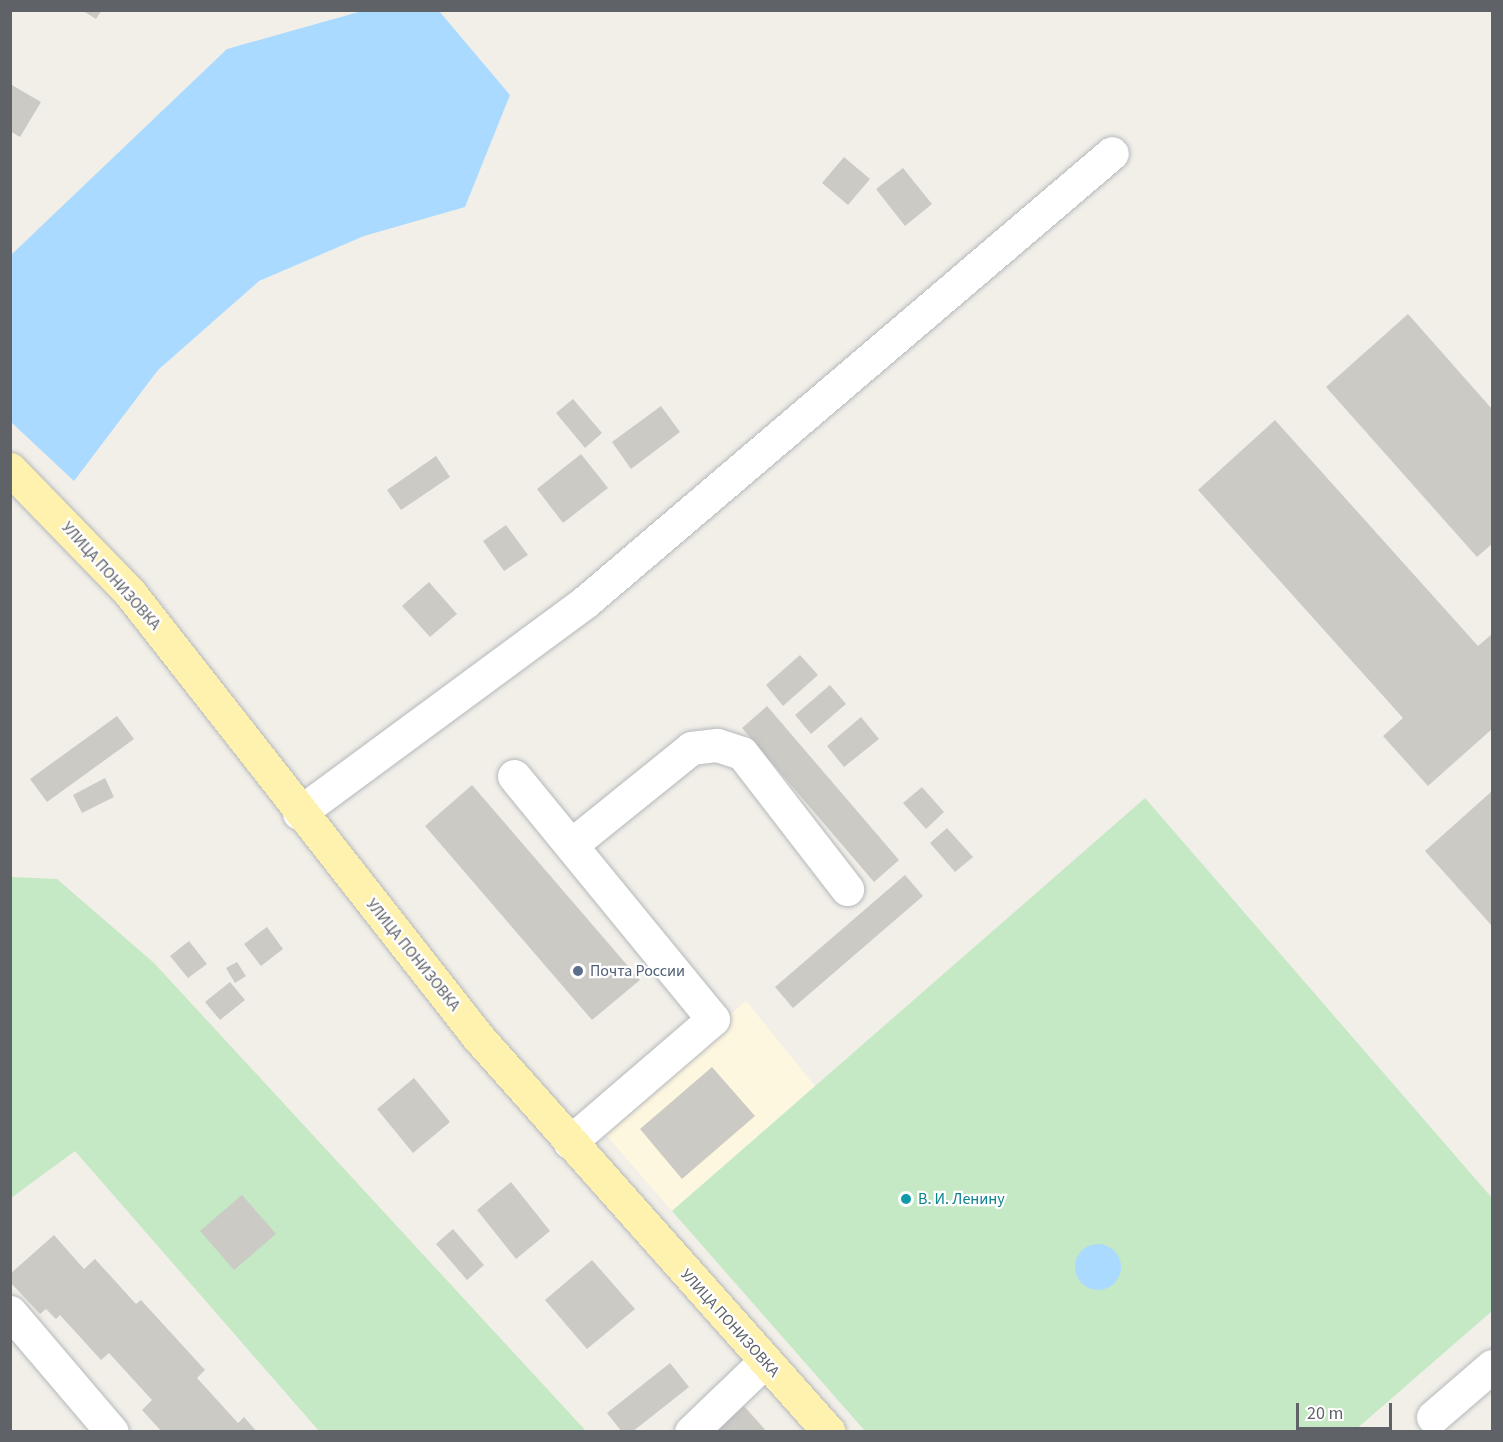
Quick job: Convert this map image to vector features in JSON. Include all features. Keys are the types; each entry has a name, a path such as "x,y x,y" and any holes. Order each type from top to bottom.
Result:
{"main road":[{"name":"УЛИЦА ПОНИЗОВКА","path":"10,468 130,592 249,739 299,813 570,1142 764,1362 829,1431"}],"street":[{"path":"299,813 585,602 1112,153"},
{"path":"571,845 691,748 717,745 742,753 847,889"},
{"path":"514,776 713,1019 570,1142"},
{"path":"10,1312 112,1431"},
{"path":"691,1431 764,1362"},
{"path":"1431,1427 1492,1366"}],"shaded area":[{"path":"746,1001 815,1086 672,1211 600,1128"}],"green space":[{"path":"1145,798 1492,1198 1492,1311 1354,1431 865,1431 672,1211"},
{"path":"11,877 57,879 154,963 586,1431 319,1431 75,1151 11,1198"}],"water":[{"path":"362,11 439,11 510,95 465,207 364,236 259,281 158,370 74,481 11,422 11,255 227,49"},
{"path":"1098,1244 1114,1251 1121,1267 1114,1283 1098,1290 1082,1283 1075,1267 1082,1251"}],"building":[{"path":"82,10 102,10 96,19"},
{"path":"10,84 41,102 20,137 10,131"},
{"path":"844,157 870,179 848,205 822,183"},
{"path":"903,168 932,204 905,226 876,189"},
{"path":"1408,314 1492,409 1492,544 1477,557 1326,387"},
{"path":"573,399 602,433 585,448 556,413"},
{"path":"661,406 680,432 631,469 612,442"},
{"path":"1275,420 1478,646 1492,634 1492,729 1428,786 1383,736 1403,718 1198,490"},
{"path":"581,454 608,488 563,523 537,489"},
{"path":"436,456 450,477 401,510 387,490"},
{"path":"506,525 528,555 504,571 483,541"},
{"path":"429,582 457,614 430,637 402,606"},
{"path":"800,655 818,675 783,706 766,685"},
{"path":"830,685 846,704 811,734 795,715"},
{"path":"767,706 899,860 874,882 742,728"},
{"path":"117,716 134,739 47,802 30,779"},
{"path":"861,717 879,739 844,767 827,746"},
{"path":"105,778 114,797 82,813 73,795"},
{"path":"472,785 640,980 592,1020 425,826"},
{"path":"922,787 944,812 926,829 903,803"},
{"path":"1492,791 1492,926 1425,851"},
{"path":"947,828 973,857 955,872 930,843"},
{"path":"905,875 923,896 793,1008 775,987"},
{"path":"267,927 283,949 261,966 244,944"},
{"path":"189,941 207,964 188,978 170,956"},
{"path":"237,962 246,976 235,983 226,968"},
{"path":"230,982 245,1000 220,1020 205,1002"},
{"path":"712,1067 755,1116 682,1179 640,1129"},
{"path":"414,1078 450,1122 413,1153 377,1109"},
{"path":"511,1182 550,1231 516,1259 477,1210"},
{"path":"242,1195 276,1234 234,1270 200,1231"},
{"path":"453,1229 484,1265 467,1280 436,1244"},
{"path":"54,1235 84,1269 95,1259 136,1304 141,1300 205,1370 197,1378 238,1423 244,1417 257,1432 162,1432 142,1410 152,1400 109,1353 101,1360 60,1315 56,1319 46,1309 40,1314 10,1282 10,1274"},
{"path":"592,1260 635,1309 587,1349 545,1300"},
{"path":"670,1363 689,1387 632,1432 622,1432 607,1413"},
{"path":"744,1406 767,1432 715,1432"}],"place":[{"name":"Почта России","path":"578,971"},
{"name":"В. И. Ленину","path":"906,1199"}]}
